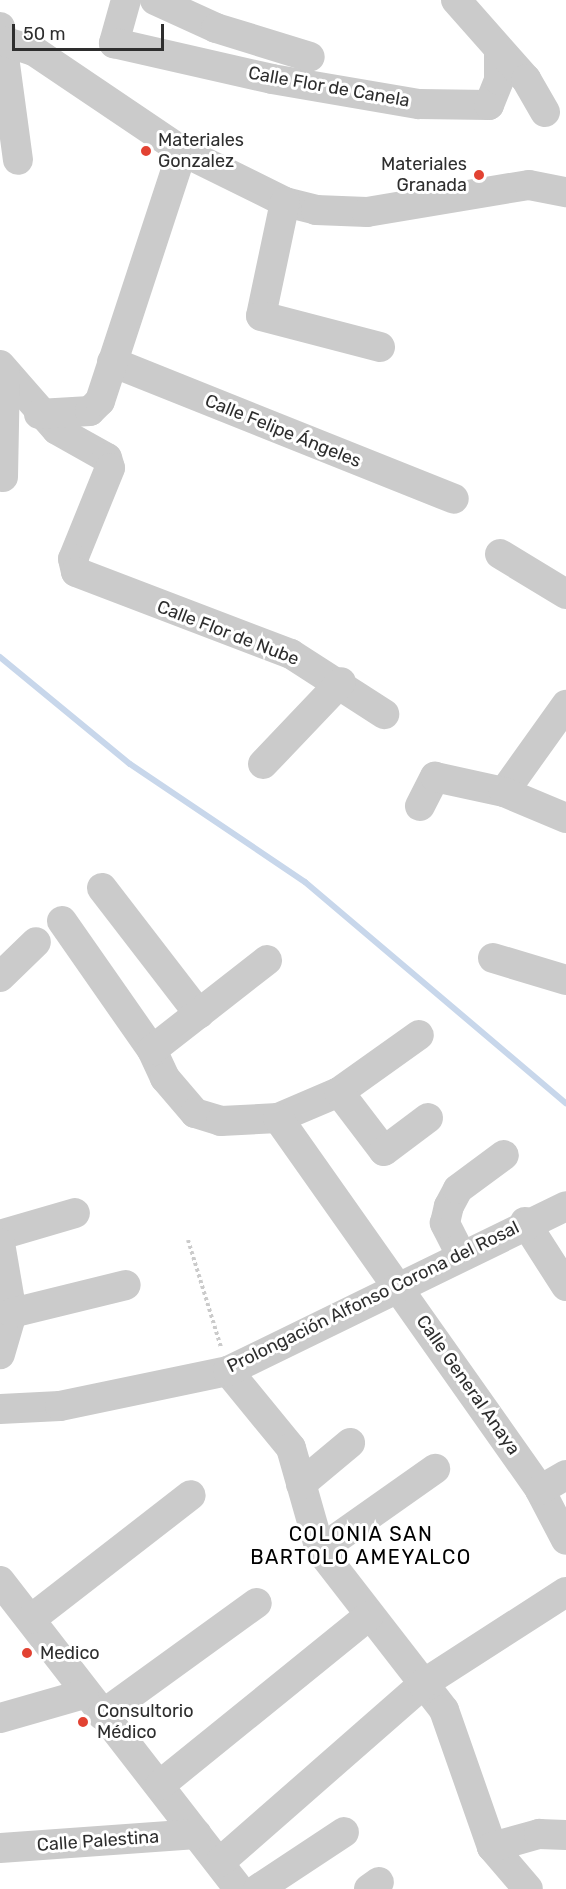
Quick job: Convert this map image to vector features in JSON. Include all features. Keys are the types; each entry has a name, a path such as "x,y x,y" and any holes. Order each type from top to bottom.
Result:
{"street":[{"name":"Calle Flor de Canela","path":"126,0 114,44 272,79 477,109 489,105 499,80 499,51"},
{"path":"155,0 216,28 310,57"},
{"path":"456,0 526,80 545,112"},
{"path":"1,35 34,51 182,150 285,202 316,210 367,212 493,188 529,185 566,192"},
{"path":"1,35 18,160"},
{"path":"3,369 39,414 90,411 100,401 164,216 182,150"},
{"path":"285,202 261,316 380,347"},
{"name":"Calle Felipe Ángeles","path":"112,362 454,499"},
{"path":"3,369 3,477"},
{"name":"Calle Flor de Nube","path":"39,414 106,458 110,468 73,559 76,572 87,580 291,654 340,682 384,714"},
{"path":"500,554 566,594"},
{"path":"263,764 340,682"},
{"path":"504,792 566,705"},
{"path":"420,806 435,777 504,792 566,818"},
{"path":"102,888 199,1014"},
{"path":"62,921 152,1050 165,1078 195,1113 221,1121 278,1118 339,1092 419,1035"},
{"path":"0,977 36,942"},
{"path":"494,958 566,980"},
{"path":"152,1050 267,960"},
{"path":"339,1092 384,1151 428,1118"},
{"name":"Calle General Anaya","path":"278,1118 399,1286 540,1490 566,1540"},
{"path":"461,1255 445,1223 449,1206 466,1182 504,1155"},
{"name":"Prolongación Alfonso Corona del Rosal","path":"0,1409 60,1406 228,1371 525,1222 566,1206"},
{"path":"0,1354 12,1313 2,1237 75,1213"},
{"path":"525,1222 566,1287"},
{"path":"12,1313 126,1285"},
{"path":"228,1371 291,1448 320,1550 444,1710 460,1747 492,1847 528,1889"},
{"path":"301,1484 350,1443"},
{"path":"320,1550 435,1469"},
{"path":"540,1490 566,1475"},
{"path":"191,1495 12,1602 160,1785 239,1889"},
{"path":"220,1862 423,1684 566,1592"},
{"path":"0,1718 93,1704 257,1603"},
{"path":"160,1785 369,1616"},
{"path":"258,1889 344,1832"},
{"name":"Calle Palestina","path":"0,1848 197,1834"},
{"path":"492,1847 538,1834 566,1835"}],"path":[{"path":"188,1240 228,1371"}],"waterway":[{"path":"0,657 130,764 305,882 566,1103"}],"place":[{"name":"Materiales Gonzalez","path":"146,151"},
{"name":"Materiales Granada","path":"479,175"},
{"name":"Medico","path":"27,1653"},
{"name":"Consultorio Médico","path":"83,1722"}],"district":[{"name":"COLONIA SAN BARTOLO AMEYALCO","path":"361,1546"}]}
